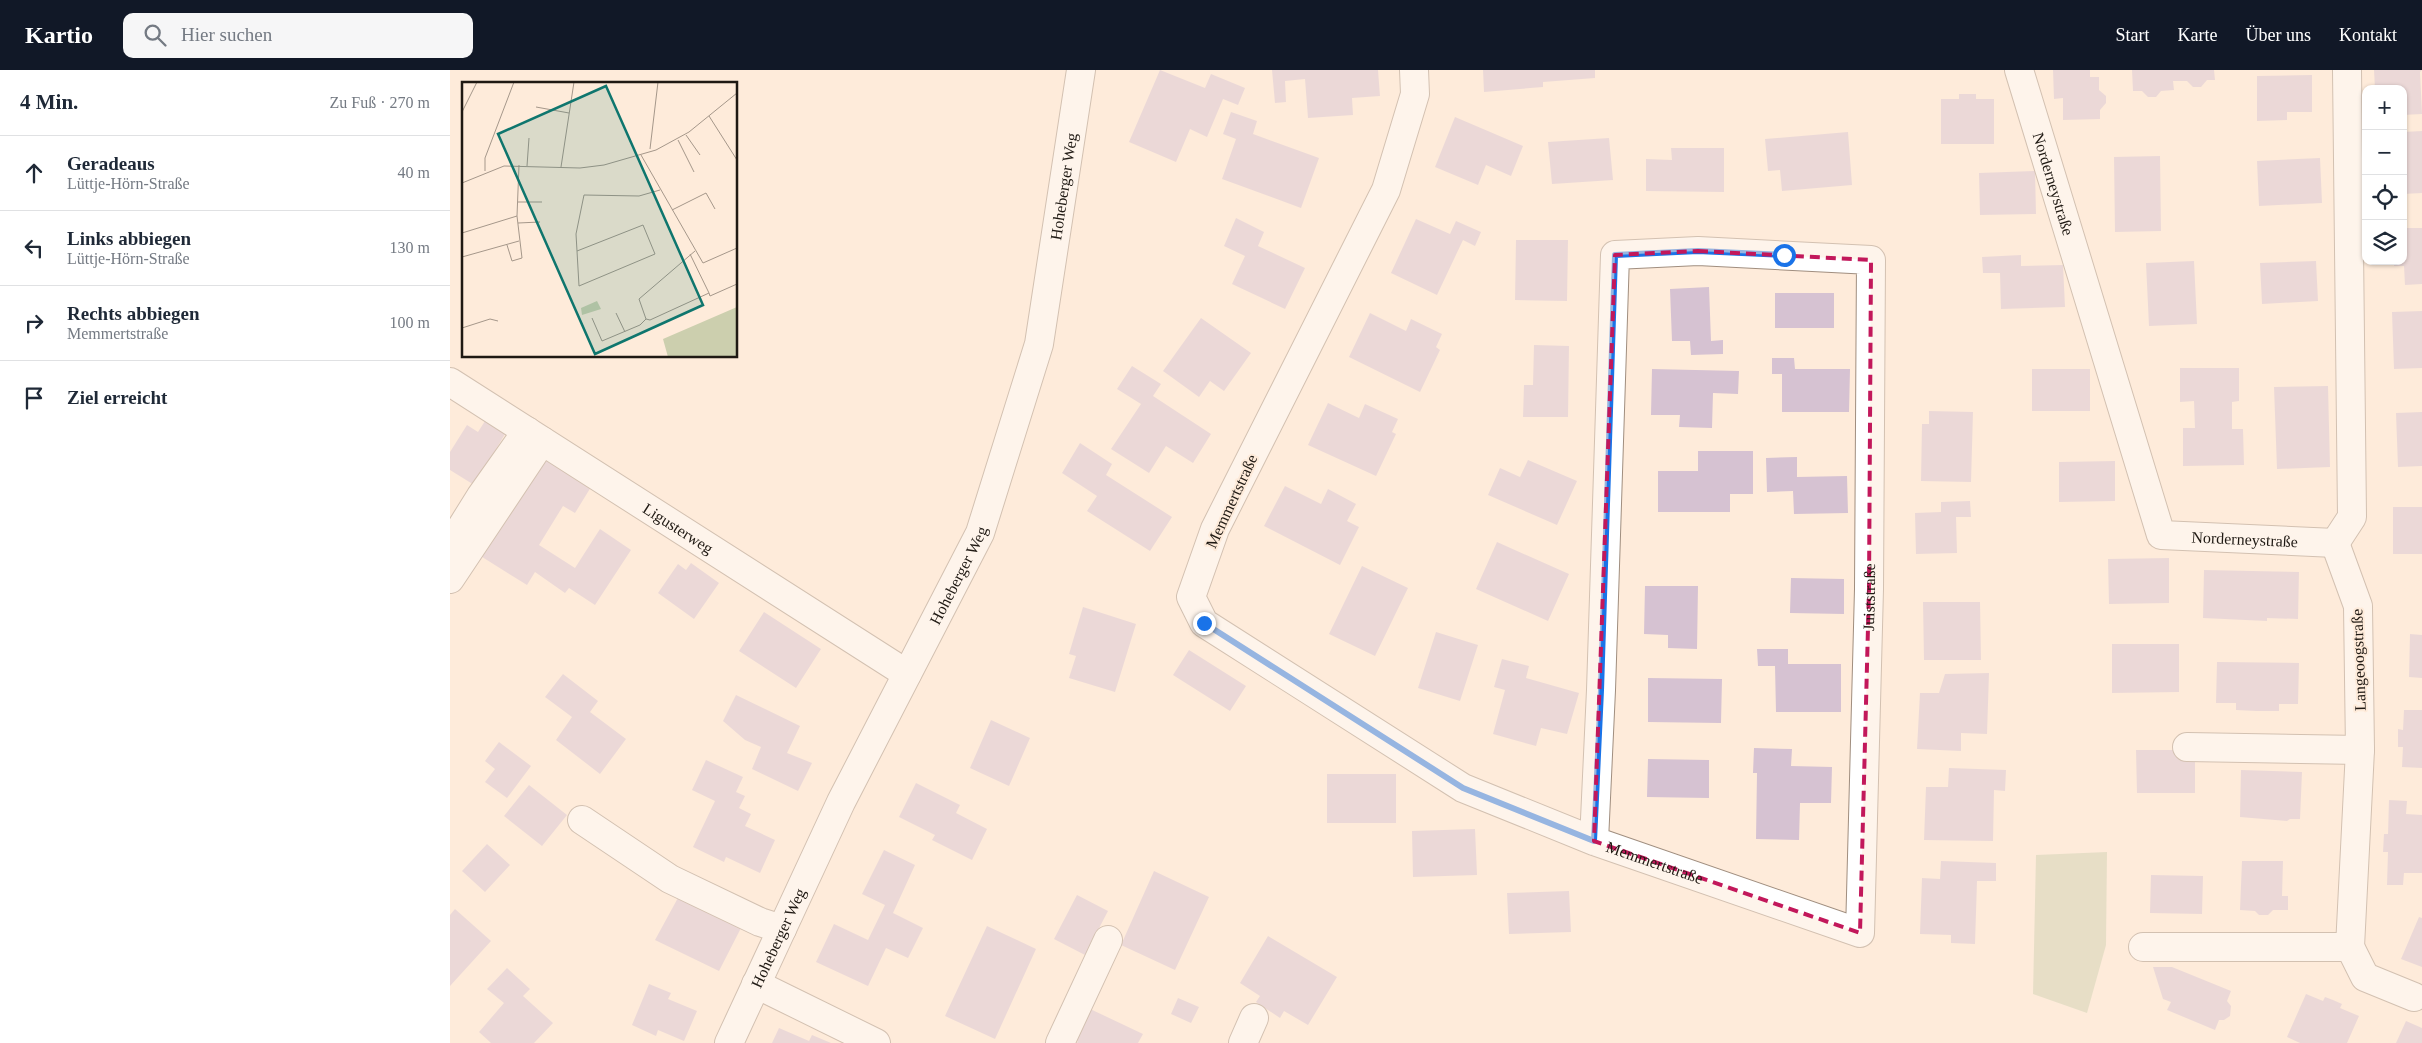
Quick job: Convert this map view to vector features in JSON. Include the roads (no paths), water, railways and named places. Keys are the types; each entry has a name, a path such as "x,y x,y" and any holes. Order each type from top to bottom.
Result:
{"street":[{"name":"Hoheberger Weg","path":"729,1043 841,802 980,533 1039,344 1081,70"},
{"name":"Memmertstraße","path":"1414,70 1415,94 1386,190 1215,529 1191,598 1204,623 1463,788 1594,841 1860,933"},
{"name":"Norderneystraße","path":"2018,70 2162,535 2335,543"},
{"path":"2335,543 2352,517 2347,70"},
{"name":"Juiststraße","path":"1594,841 1601,690 1615,255 1698,251 1871,260 1869,589 1860,933"},
{"name":"Ligusterweg","path":"450,382 907,674"},
{"path":"450,546 481,496 534,436"},
{"path":"450,579 534,436"},
{"name":"Langeoogstraße","path":"2335,543 2358,606 2360,750 2350,947 2365,977 2414,997"},
{"path":"2186,747 2360,750"},
{"path":"582,820 670,879 760,922 782,929"},
{"path":"1060,1043 1108,940"},
{"path":"2143,947 2350,947"},
{"path":"756,984 876,1043"},
{"path":"1243,1043 1254,1018"}]}
